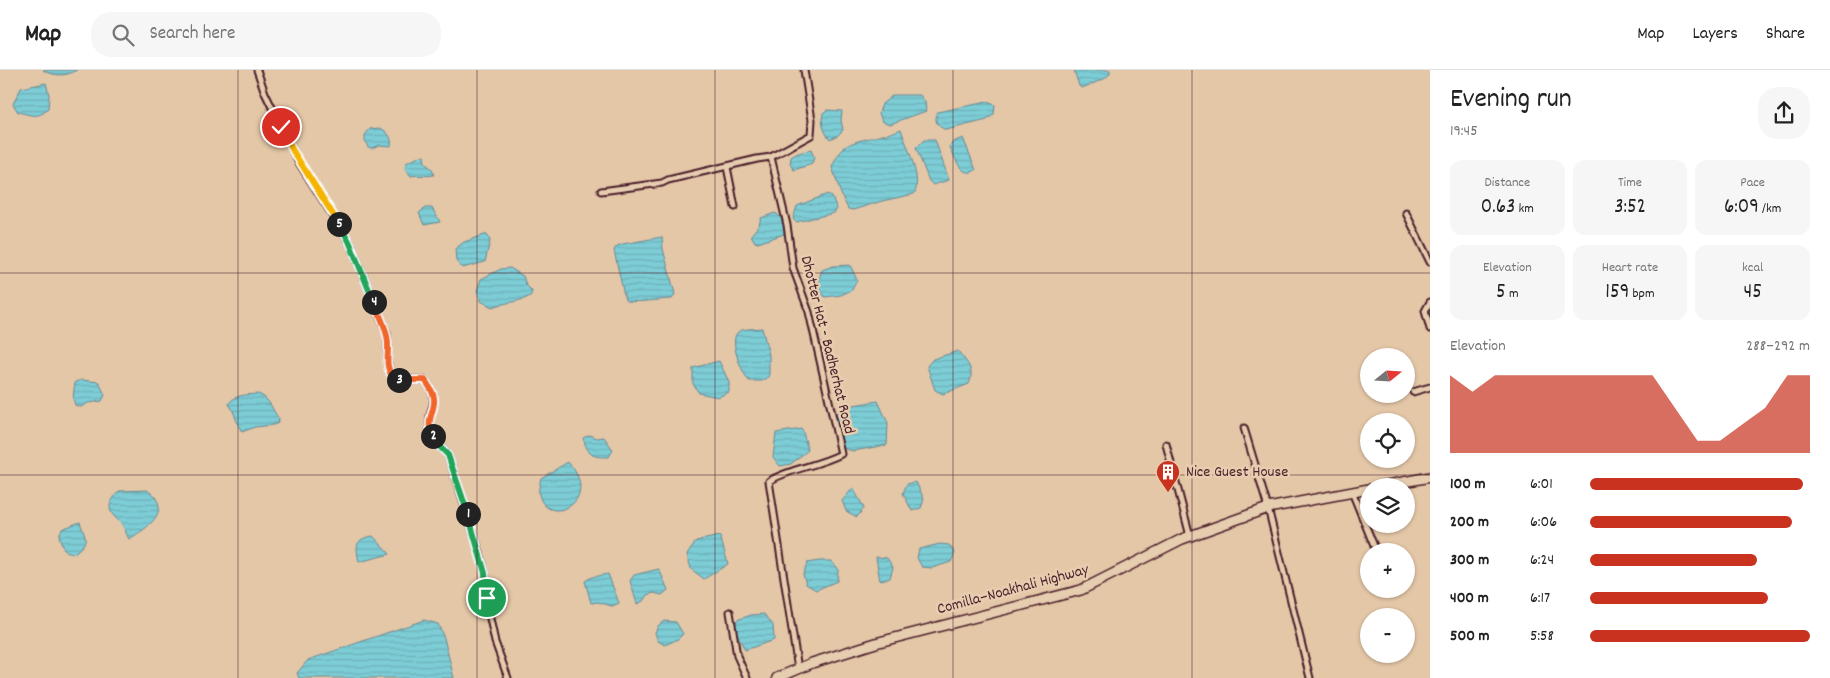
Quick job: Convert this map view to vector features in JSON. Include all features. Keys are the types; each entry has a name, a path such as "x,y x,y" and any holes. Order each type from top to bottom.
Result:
{"highway":[{"path":"1415,480 1430,477"},
{"name":"Comilla–Noakhali Highway","path":"777,678 794,673 812,663 879,642 1081,590 1190,536 1268,508 1360,491"}],"street":[{"path":"257,70 265,93 298,161 349,241 387,334 387,365 390,374 394,379 425,380 435,400 430,414 430,430 441,448 448,455 480,553 485,573 489,614 508,678"},
{"path":"601,191 662,183 757,159 771,158 811,135 812,120 804,70"},
{"name":"Dhotter Hat - Badherhat Road","path":"771,158 787,225 793,268 809,312 841,454 779,475 769,481 794,673"},
{"path":"727,167 735,207"},
{"path":"1406,213 1430,262"},
{"path":"1430,302 1425,312 1430,329"},
{"path":"1415,391 1430,386"},
{"path":"1244,428 1268,508 1310,678"},
{"path":"1166,444 1190,536"},
{"path":"1352,492 1373,543"},
{"path":"730,612 737,656 747,678"}],"water":[{"path":"43,70 77,70 60,75 51,74"},
{"path":"1074,70 1110,70 1110,74 1104,79 1082,88 1079,86"},
{"path":"46,83 49,95 48,109 38,115 18,112 13,104 21,88"},
{"path":"893,95 920,95 925,102 926,111 890,124 882,121 879,113 882,104"},
{"path":"987,102 995,105 994,114 987,120 946,130 937,123 937,112"},
{"path":"827,110 842,111 843,130 837,136 830,139 822,123 823,113"},
{"path":"380,128 389,135 391,146 379,145 372,148 368,147 365,135 370,129"},
{"path":"901,129 915,172 916,188 914,194 853,210 848,209 832,167 837,157 850,144"},
{"path":"963,138 976,170 971,172 963,170 950,147 953,142"},
{"path":"924,140 935,140 949,180 933,185 929,181 916,148"},
{"path":"811,150 814,157 812,164 794,170 790,164 791,157"},
{"path":"424,156 425,163 432,169 434,175 411,176 405,169 406,163"},
{"path":"828,194 832,197 837,209 834,213 796,222 793,219 797,206"},
{"path":"425,208 432,208 440,222 424,225 419,213"},
{"path":"775,213 783,222 784,234 758,243 755,242 751,235 759,225 761,218"},
{"path":"487,234 490,241 485,262 462,268 456,261 455,249 464,242"},
{"path":"662,237 663,249 675,294 672,299 625,300 614,250 617,246 623,244"},
{"path":"850,265 857,280 852,290 841,295 825,297 819,284 822,270 833,266"},
{"path":"510,268 523,276 526,285 532,291 531,295 524,299 492,307 481,301 477,291 481,279 501,269"},
{"path":"762,328 769,355 769,376 762,381 749,381 737,356 735,336 743,330"},
{"path":"958,351 971,370 971,379 969,384 943,394 935,390 927,366 933,359"},
{"path":"719,361 729,382 729,392 718,397 699,393 693,384 693,368"},
{"path":"82,380 99,382 105,395 102,401 88,403 81,407 75,405 73,398 75,382"},
{"path":"258,394 265,398 270,405 279,419 278,423 255,427 242,432 229,404 234,398"},
{"path":"878,401 888,423 887,445 853,451 842,448 837,437 837,412 847,406"},
{"path":"802,429 808,450 791,464 780,466 773,457 776,433"},
{"path":"590,435 597,438 604,437 613,450 609,457 594,456 589,452 583,438"},
{"path":"568,462 577,475 580,486 578,496 566,508 550,509 543,503 539,494 541,478"},
{"path":"916,482 924,499 921,508 912,511 903,493 907,484"},
{"path":"853,488 864,508 857,517 846,511 842,501"},
{"path":"147,490 155,497 159,504 158,511 150,524 129,539 122,525 110,510 111,503 119,491"},
{"path":"80,522 84,533 84,543 73,554 69,553 61,544 59,535 62,529"},
{"path":"373,536 390,554 359,562 357,548 359,541"},
{"path":"720,536 728,564 704,579 691,569 687,554 696,541"},
{"path":"940,544 949,545 955,553 951,562 932,568 922,567 917,558 919,549"},
{"path":"876,557 887,558 893,567 890,578 880,581"},
{"path":"831,561 838,570 837,581 816,590 806,584 803,574 807,563"},
{"path":"659,569 668,590 662,595 654,593 647,595 643,601 637,604 630,581 634,575"},
{"path":"608,574 619,603 612,606 598,602 591,603 585,581 592,577"},
{"path":"764,614 773,625 774,640 745,650 734,628 737,620 751,615"},
{"path":"424,620 438,624 444,638 454,678 299,678 297,673 308,660"},
{"path":"664,621 676,622 683,634 678,639 665,645 658,641 655,633 658,626"}],"place":[{"name":"Nice Guest House","path":"1168,493"}],"route":[{"path":"281,127 298,161 349,241 387,334 387,365 390,374 394,379 425,380 430,388 435,400 430,414 430,430 441,448 448,455 453,468 480,553 485,573 487,598"}]}
